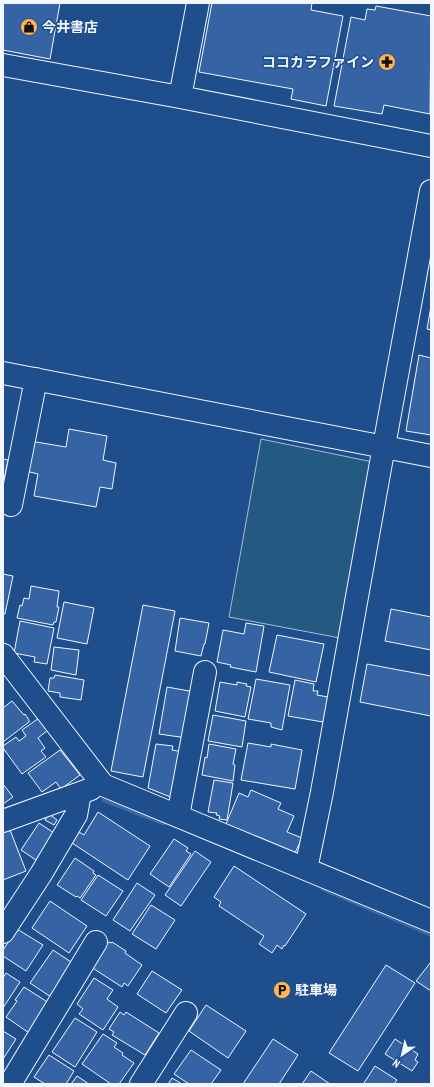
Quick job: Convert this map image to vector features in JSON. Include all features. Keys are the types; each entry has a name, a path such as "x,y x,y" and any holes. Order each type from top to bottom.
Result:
{"street":[{"path":"180,97 198,3"},
{"path":"3,65 180,97 431,146"},
{"path":"306,869 322,792 431,191"},
{"path":"3,373 431,456"},
{"path":"11,505 36,379"},
{"path":"3,655 103,785 431,921"},
{"path":"178,816 205,672"},
{"path":"3,821 103,785"},
{"path":"3,932 41,874 76,815 80,793"},
{"path":"3,1081 8,1084 96,942"},
{"path":"141,1084 186,1013"}],"shaded area":[{"path":"261,439 368,461 374,467 340,638 229,617"}],"building":[{"name":"今井書店","path":"3,3 60,3 50,59 3,50"},
{"path":"212,3 312,3 311,10 343,16 326,106 291,99 293,89 199,72"},
{"name":"ココカラファイン","path":"376,6 431,16 430,114 384,105 382,114 334,106 351,17 365,20 367,9 375,10"},
{"path":"431,306 431,330 427,329"},
{"path":"419,355 431,358 431,435 406,431"},
{"path":"69,429 107,436 103,460 116,463 112,489 100,487 96,507 34,496 38,474 26,471 30,441 66,447"},
{"path":"3,459 8,460 3,485"},
{"path":"3,574 13,576 5,614 3,614"},
{"path":"31,586 59,591 57,607 59,607 56,622 54,622 53,625 17,618 20,605 22,606 24,598 29,599"},
{"path":"64,602 94,608 87,644 57,638"},
{"path":"143,605 175,611 143,777 111,771"},
{"path":"391,609 431,617 431,650 385,641"},
{"path":"180,618 209,623 201,656 175,651"},
{"path":"20,621 54,628 47,664 34,662 35,657 14,653"},
{"path":"246,623 264,626 256,672 230,667 231,665 217,662 223,630 244,634"},
{"path":"277,635 324,644 316,682 269,672"},
{"path":"54,647 79,650 76,675 51,670"},
{"path":"367,664 431,676 431,716 360,702"},
{"path":"55,675 84,680 81,700 60,697 60,693 48,691 50,678 54,678"},
{"path":"256,679 290,685 282,730 271,727 271,723 248,719"},
{"path":"295,680 314,684 313,691 318,691 317,695 328,697 323,722 288,716"},
{"path":"220,682 237,685 237,682 247,684 246,686 251,687 245,717 215,711"},
{"path":"167,687 195,692 187,738 159,734"},
{"path":"12,701 24,715 25,714 29,722 3,742 3,708"},
{"path":"213,715 246,721 242,747 208,741"},
{"path":"39,718 48,730 38,738 45,748 41,751 46,757 22,774 3,746 16,737 19,741 26,736 22,730"},
{"path":"248,743 271,747 271,744 302,750 295,789 241,780"},
{"path":"156,744 173,746 172,750 183,752 173,798 148,788"},
{"path":"209,744 236,749 233,764 235,765 233,781 202,775"},
{"path":"60,750 80,775 61,789 56,782 42,792 28,773"},
{"path":"214,780 233,783 227,820 219,819 220,816 216,815 217,813 208,812"},
{"path":"3,784 13,797 3,804"},
{"path":"251,790 281,803 278,809 294,816 287,832 302,838 295,853 226,824 239,793 248,797"},
{"path":"98,812 150,846 128,880 72,843 79,832 84,835"},
{"path":"49,814 57,820 54,825 45,820"},
{"path":"39,823 54,833 36,860 21,850"},
{"path":"10,830 26,871 3,880 3,833"},
{"path":"174,839 188,848 186,851 191,854 169,887 150,874"},
{"path":"195,851 211,862 181,906 165,895"},
{"path":"75,858 94,871 93,873 96,875 80,898 57,885"},
{"path":"234,866 306,914 282,949 277,945 272,953 259,944 264,936 219,906 221,902 214,897"},
{"path":"98,875 123,891 106,916 81,900"},
{"path":"137,883 155,895 130,931 113,920"},
{"path":"50,901 87,926 69,953 32,928"},
{"path":"151,905 175,920 156,949 132,934"},
{"path":"17,929 43,945 26,971 3,956 3,950"},
{"path":"108,942 112,942 126,951 125,953 142,965 128,986 124,983 122,987 91,967"},
{"path":"53,950 74,964 51,997 30,983"},
{"path":"431,962 431,991 416,981"},
{"path":"386,965 415,983 358,1071 329,1053"},
{"path":"152,971 182,990 166,1013 137,994"},
{"path":"6,973 20,982 3,1008 3,978"},
{"path":"94,978 113,990 107,999 118,1007 103,1030 79,1014 83,1009 77,1004"},
{"path":"24,987 49,1003 29,1033 6,1017 17,1001 15,1000"},
{"path":"206,1005 246,1031 228,1058 189,1031"},
{"path":"120,1012 124,1015 126,1012 159,1033 145,1055 112,1035 114,1032 109,1029"},
{"path":"75,1018 97,1032 75,1067 52,1052"},
{"path":"3,1031 16,1039 3,1059"},
{"path":"103,1034 117,1043 114,1047 123,1053 122,1055 134,1063 119,1084 111,1084 82,1064"},
{"path":"273,1039 298,1055 279,1084 243,1084"},
{"path":"395,1039 418,1054 415,1060 418,1062 412,1071 385,1054"},
{"path":"191,1050 221,1070 211,1084 189,1084 174,1074"},
{"path":"49,1055 74,1071 66,1084 45,1084 34,1077"},
{"path":"375,1066 397,1080 394,1084 365,1084 364,1083"},
{"path":"311,1071 330,1084 302,1084"},
{"path":"77,1076 89,1084 71,1084"},
{"path":"172,1078 182,1084 168,1084"}],"waterway":[{"path":"105,799 164,822"},
{"path":"324,888 431,933"}],"place":[{"name":"今井書店","path":"29,27"},
{"name":"ココカラファイン","path":"387,62"},
{"name":"駐車場","path":"282,990"}]}
